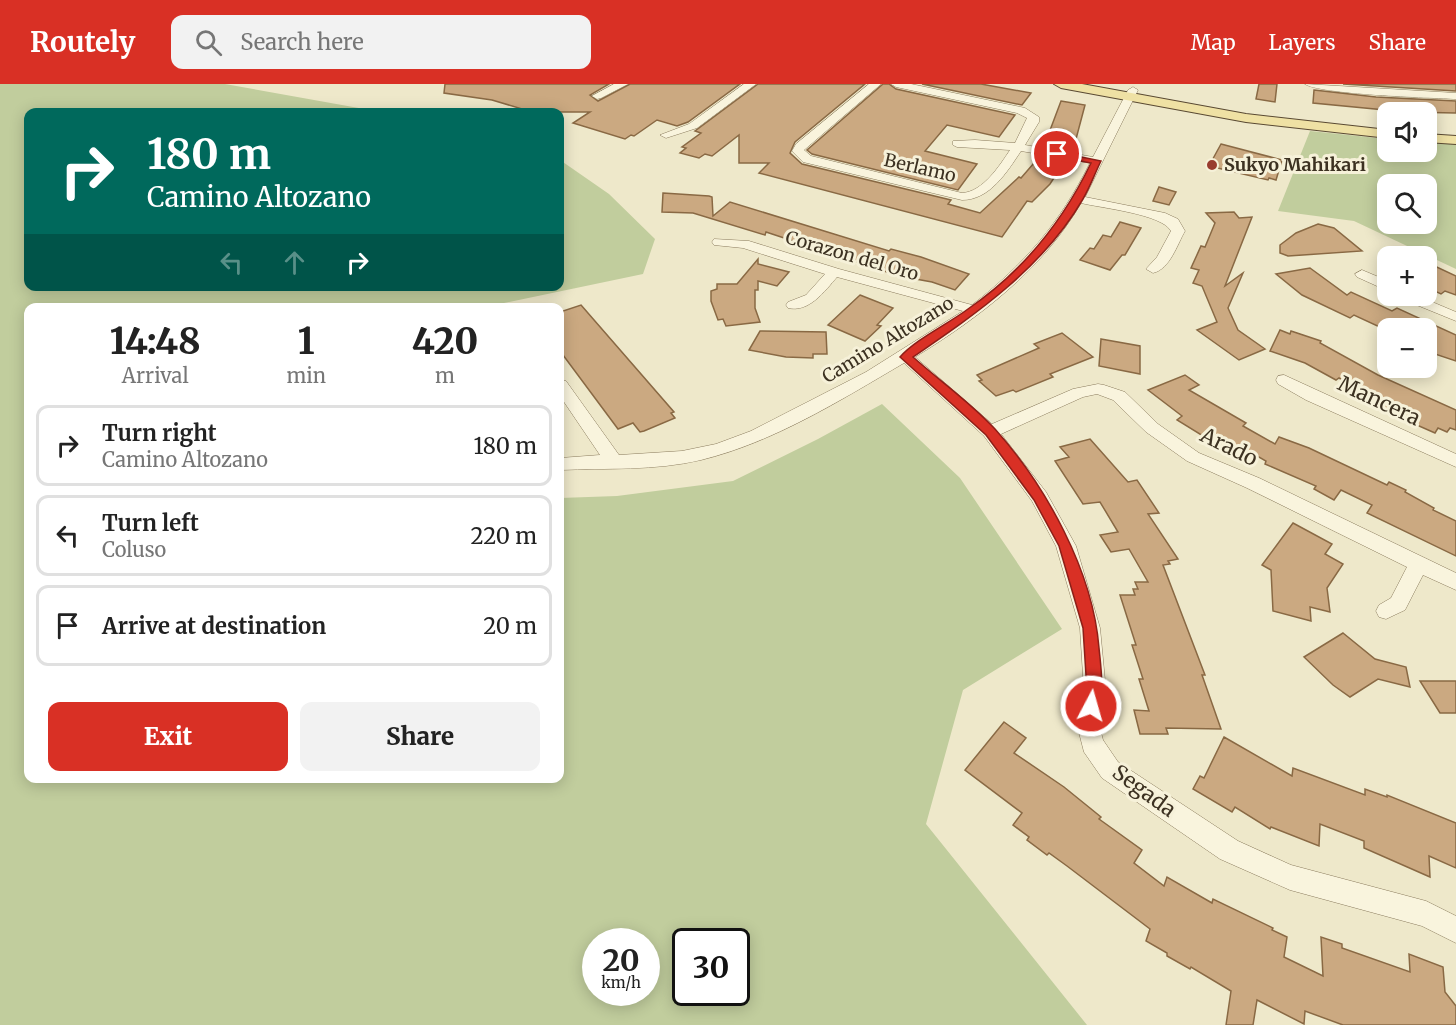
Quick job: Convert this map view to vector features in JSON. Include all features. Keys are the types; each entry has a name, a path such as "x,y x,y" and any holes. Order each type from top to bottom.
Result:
{"main road":[{"path":"1061,84 1246,110 1377,125"},
{"path":"1100,84 1131,94 1246,118 1377,133"},
{"path":"1437,130 1456,131"},
{"path":"1437,139 1456,140"}],"street":[{"path":"597,96 623,84"},
{"path":"666,135 693,126 751,84"},
{"name":"Berlamo","path":"876,84 800,146 798,151 801,155 818,162 962,196 978,192 1010,161 1033,122 1033,117 1029,113 896,84"},
{"path":"1310,84 1456,96"},
{"name":"Camino Altozano","path":"564,464 644,463 698,454 750,440 906,357 975,310 1011,280 1043,247 1078,199 1131,94"},
{"path":"957,143 976,142 1096,161"},
{"path":"1078,199 1160,216 1173,222 1178,231 1163,260 1153,268"},
{"name":"Corazon del Oro","path":"719,243 744,244 834,272 975,310"},
{"path":"793,305 811,298 834,272"},
{"path":"1362,274 1377,282"},
{"path":"1430,306 1456,317"},
{"name":"Segada","path":"906,357 990,432 1039,497 1066,546 1090,628 1095,691 1086,721 1092,744 1110,770 1228,850 1290,877 1426,914 1456,930"},
{"name":"Mancera","path":"1284,380 1312,396 1456,461"},
{"name":"Arado","path":"990,432 1079,393 1098,389 1119,396 1152,428 1193,457 1456,582"},
{"path":"564,391 615,463"},
{"path":"1386,611 1398,604 1419,563"}],"green space":[{"path":"0,84 225,84 359,108 24,108 24,291 562,291 504,303 24,303 24,783 564,783 564,498 617,496 733,481 882,404 960,478 1062,629 963,690 926,824 1087,1025 0,1025"},
{"path":"1310,131 1377,138 1377,162 1437,162 1437,143 1456,144 1456,269 1437,260 1437,246 1407,246 1382,234 1437,234 1437,174 1377,174 1377,232 1354,221 1278,211"},
{"path":"564,163 609,194 655,239 643,274 564,290"}],"building":[{"path":"445,84 609,84 590,95 598,101 630,84 740,84 688,122 677,126 657,120 634,136 631,135 625,139 573,123 590,112 564,112 564,108 519,108 492,100 444,93"},
{"path":"758,84 865,84 795,142 790,153 802,164 951,200 948,204 980,213 1019,177 1021,178 1040,156 1065,161 1050,184 1032,202 1027,201 1002,237 759,173 769,163 739,163 739,135 712,156 705,154 699,158 680,153 686,148 682,147 701,133 695,131"},
{"path":"883,84 889,84 896,89 1015,115 999,137 947,125 925,151 977,164 958,190 812,154 807,150"},
{"path":"922,84 981,84 1031,93 1022,105"},
{"path":"1259,84 1277,84 1275,102 1256,99"},
{"path":"1343,84 1456,84 1456,91"},
{"path":"1314,90 1376,97 1456,101 1456,113 1437,113 1437,102 1377,102 1377,109 1313,103"},
{"path":"1061,101 1085,105 1076,139 1070,151 1048,147 1052,142 1046,141"},
{"path":"1221,144 1282,160 1276,180 1209,166"},
{"path":"1159,187 1176,192 1169,205 1153,201"},
{"path":"663,193 712,197 713,216 730,202 889,251 891,249 921,257 969,274 955,290 932,282 899,276 766,232 765,235 693,213 662,212"},
{"path":"1234,212 1239,218 1252,217 1225,286 1243,273 1228,308 1238,330 1265,349 1239,360 1197,330 1217,322 1202,286 1193,283 1199,270 1191,268 1201,246 1205,247 1215,223 1206,213"},
{"path":"1120,222 1141,228 1125,255 1122,255 1110,270 1080,260 1090,248 1094,249 1103,235 1111,237"},
{"path":"1318,224 1334,228 1362,251 1288,256 1280,253 1280,245 1296,233"},
{"path":"758,259 758,264 789,272 777,286 758,281 758,290 755,290 755,308 760,322 726,326 723,319 718,320 711,301 711,291 717,289 717,284 737,284"},
{"path":"1437,267 1456,276 1456,295 1445,291 1441,294 1437,292"},
{"path":"1310,268 1347,295 1351,292 1377,306 1392,311 1397,308 1419,318 1377,318 1377,326 1354,315 1350,318 1302,295 1276,274"},
{"path":"860,295 893,308 877,325 881,326 865,341 828,325"},
{"path":"581,305 674,412 671,413 675,418 640,432 633,423 618,429 564,356 564,311"},
{"path":"1437,326 1456,335 1456,361 1437,355"},
{"path":"1280,330 1290,334 1291,331 1321,341 1320,343 1377,374 1377,378 1385,378 1456,410 1456,430 1450,428 1447,432 1438,428 1435,433 1360,400 1365,393 1339,378 1336,380 1305,363 1270,351"},
{"path":"760,331 826,332 827,354 813,354 813,358 786,357 749,350"},
{"path":"1062,333 1093,357 1050,374 1053,377 1016,392 1013,390 996,396 979,381 982,380 977,375 1039,348 1034,344"},
{"path":"1101,339 1140,346 1140,374 1099,366"},
{"path":"1185,375 1199,385 1189,390 1246,423 1243,426 1275,444 1279,437 1309,448 1387,485 1389,482 1406,490 1405,492 1434,508 1433,510 1456,521 1456,556 1367,513 1372,505 1341,490 1334,500 1314,489 1316,486 1265,464 1266,461 1245,449 1243,451 1236,446 1229,452 1177,420 1182,416 1148,390"},
{"path":"1090,439 1128,482 1137,480 1159,513 1148,514 1178,559 1168,561 1170,564 1163,565 1205,675 1202,675 1221,729 1166,728 1168,734 1140,734 1134,710 1149,711 1139,679 1143,679 1132,645 1136,645 1120,595 1135,595 1133,589 1138,589 1135,582 1148,582 1129,549 1111,552 1100,535 1118,532 1100,502 1083,504 1055,461 1069,457 1060,447"},
{"path":"1293,523 1332,544 1325,554 1343,564 1327,588 1330,612 1310,607 1311,621 1273,611 1271,570 1262,565"},
{"path":"1343,633 1375,659 1406,667 1410,687 1378,679 1350,697 1333,685 1304,657"},
{"path":"1420,681 1456,681 1456,713 1440,713"},
{"path":"1004,722 1026,738 1014,753 1064,787 1101,817 1099,819 1142,850 1134,863 1164,886 1167,877 1212,903 1213,899 1273,928 1272,930 1287,937 1284,957 1323,976 1321,937 1342,944 1342,948 1410,972 1409,954 1443,967 1445,992 1456,1006 1456,1025 1343,1025 1305,1011 1304,1024 1257,1000 1253,1025 1226,1025 1231,991 1191,967 1190,969 1167,956 1167,953 1146,941 1150,929 1067,866 1027,840 1029,837 1013,825 1022,813 965,770"},
{"path":"1224,737 1292,776 1293,768 1365,795 1365,789 1387,797 1387,795 1456,823 1456,868 1429,856 1430,877 1364,848 1364,841 1320,824 1319,846 1271,827 1270,829 1235,807 1232,812 1193,789 1200,776 1204,778"}],"place":[{"name":"Sukyo Mahikari","path":"1212,165"}],"route":[{"path":"1057,154 1096,161 1078,199 1043,247 1011,280 975,310 906,357 990,432 1039,497 1066,546 1090,628 1095,691 1091,706"}]}
